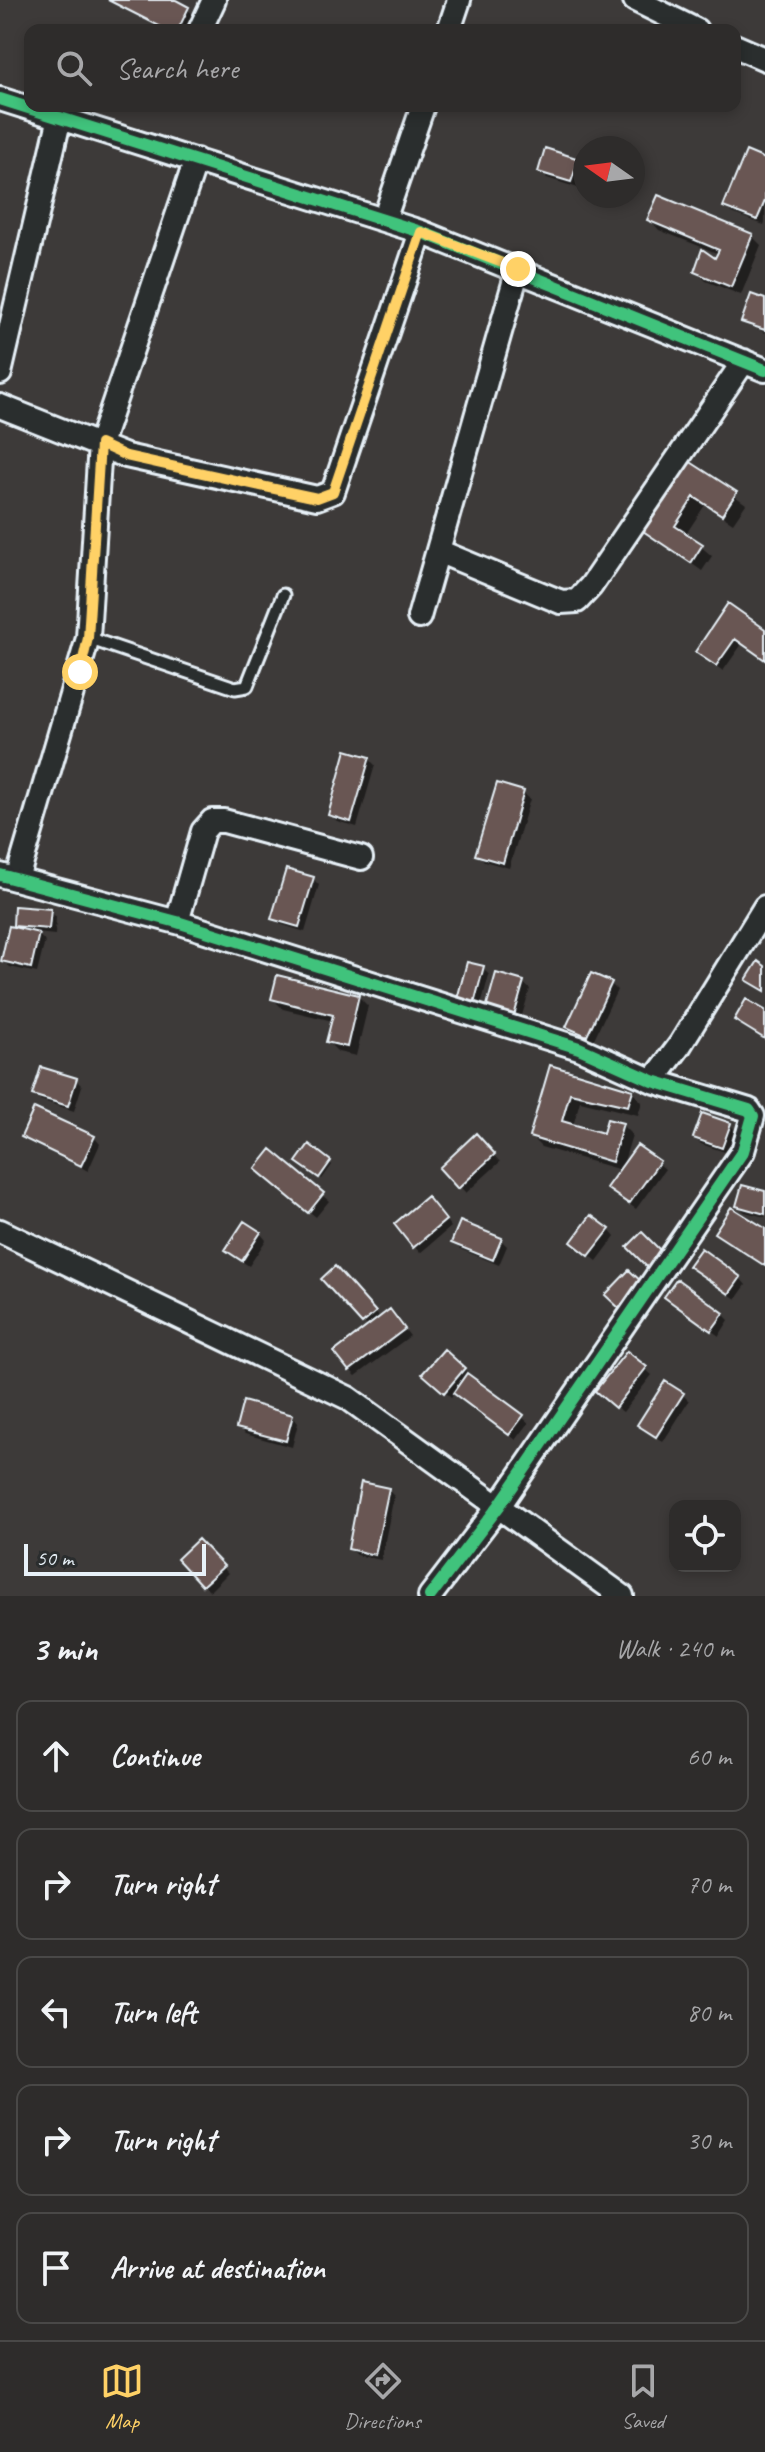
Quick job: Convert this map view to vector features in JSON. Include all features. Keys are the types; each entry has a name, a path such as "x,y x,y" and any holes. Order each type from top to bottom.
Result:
{"street":[{"path":"203,24 214,0"},
{"path":"451,24 459,0"},
{"path":"645,2 685,24"},
{"path":"741,49 765,59"},
{"path":"0,99 24,106"},
{"path":"43,112 421,232 765,370"},
{"path":"384,220 421,112"},
{"path":"0,373 60,117"},
{"path":"196,160 100,444 88,638 9,877 177,922 579,1048 653,1081 749,1110 753,1116 753,1125 743,1151 499,1506 430,1596"},
{"path":"0,406 126,456 317,498 333,492 421,232"},
{"path":"419,617 518,269"},
{"path":"438,551 561,602 577,601 591,586 744,361"},
{"path":"177,922 203,831 212,821 224,821 361,858"},
{"path":"653,1081 680,1045 765,907"},
{"path":"0,1231 348,1398 622,1596"}],"lane":[{"path":"88,638 235,688 247,686 283,595"}],"building":[{"path":"108,0 176,0 189,7 181,24 155,24"},
{"path":"545,148 573,157 571,182 538,172"},
{"path":"746,151 765,159 765,201 757,220 723,207"},
{"path":"658,195 753,234 731,287 694,272 702,249 715,258 719,250 647,220"},
{"path":"751,294 765,299 765,330 741,322"},
{"path":"689,461 737,492 722,515 694,497 675,526 703,544 691,563 643,531"},
{"path":"728,603 765,629 765,660 735,639 716,666 695,652"},
{"path":"346,750 370,757 351,822 328,815"},
{"path":"497,783 524,791 503,863 475,855"},
{"path":"286,869 314,877 299,927 271,919"},
{"path":"14,906 51,909 49,929 13,926"},
{"path":"9,926 39,933 31,968 1,961"},
{"path":"758,961 765,966 765,991 746,980"},
{"path":"467,962 484,966 474,1004 457,999"},
{"path":"496,973 524,981 514,1016 486,1009"},
{"path":"591,973 612,982 587,1036 566,1027"},
{"path":"277,975 359,995 347,1047 326,1042 333,1015 271,999"},
{"path":"746,999 765,1010 765,1039 734,1020"},
{"path":"550,1065 633,1090 628,1106 570,1093 562,1121 603,1133 607,1119 623,1123 612,1162 529,1137"},
{"path":"41,1067 77,1078 68,1106 32,1095"},
{"path":"34,1108 95,1136 81,1166 21,1137"},
{"path":"702,1113 731,1123 722,1148 693,1138"},
{"path":"476,1133 495,1154 458,1189 439,1168"},
{"path":"309,1144 331,1161 319,1178 296,1162"},
{"path":"637,1145 660,1161 629,1204 606,1188"},
{"path":"271,1149 324,1193 308,1213 255,1169"},
{"path":"742,1185 765,1191 765,1214 736,1206"},
{"path":"427,1196 446,1220 413,1248 394,1224"},
{"path":"731,1207 765,1228 765,1266 714,1233"},
{"path":"591,1215 610,1229 589,1256 571,1242"},
{"path":"244,1221 261,1232 242,1261 225,1250"},
{"path":"460,1221 502,1238 493,1260 451,1243"},
{"path":"642,1232 664,1254 649,1269 627,1247"},
{"path":"701,1248 741,1277 729,1294 688,1266"},
{"path":"335,1266 376,1312 362,1324 321,1279"},
{"path":"629,1270 644,1284 620,1309 605,1295"},
{"path":"677,1279 724,1313 711,1331 664,1297"},
{"path":"390,1309 405,1329 349,1371 334,1352"},
{"path":"444,1349 465,1368 444,1393 422,1374"},
{"path":"627,1351 647,1367 615,1408 595,1391"},
{"path":"467,1373 524,1415 509,1435 453,1393"},
{"path":"665,1381 684,1393 656,1437 637,1425"},
{"path":"243,1401 293,1415 286,1441 236,1428"},
{"path":"361,1482 389,1488 375,1555 348,1549"},
{"path":"198,1539 224,1566 202,1586 177,1559"}],"cycle path":[{"path":"0,99 24,107"},
{"path":"41,112 421,232 765,370"},
{"path":"0,875 177,922 579,1048 653,1081 749,1110 753,1116 743,1151 499,1506 430,1596"}],"route":[{"path":"80,672 88,638 100,444 126,456 317,498 333,492 340,480 421,232 518,269"}]}
